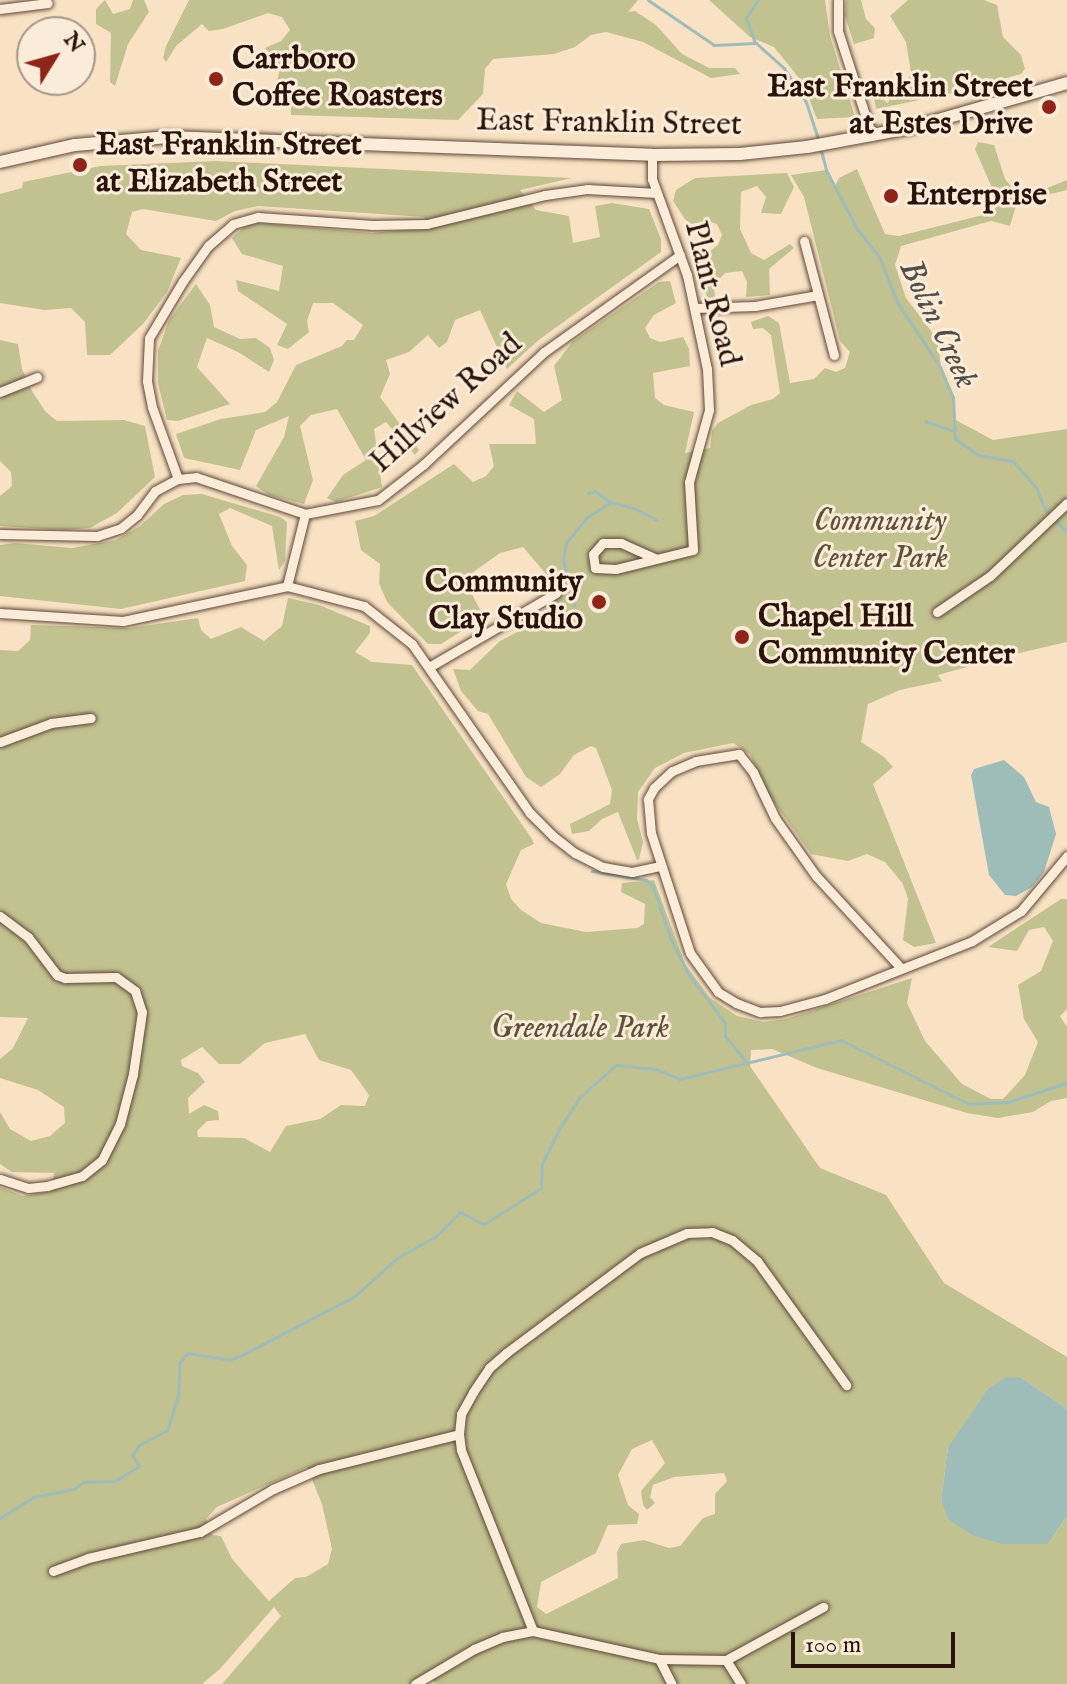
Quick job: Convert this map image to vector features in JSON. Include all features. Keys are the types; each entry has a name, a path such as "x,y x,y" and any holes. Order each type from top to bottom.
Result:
{"main road":[{"name":"East Franklin Street","path":"0,162 75,145 168,137 715,155 865,137 951,118 1067,83"}],"street":[{"path":"838,0 838,31 865,137"},
{"path":"0,9 48,3"},
{"name":"Plant Road","path":"652,155 651,174 695,308 709,393 705,429 689,482 693,550 616,569 595,568 593,554 603,543 621,543 655,558"},
{"path":"0,534 97,536 121,528 137,515 155,491 178,479 152,407 147,381 149,338 208,246 233,224 258,217 373,225 427,224 545,195 587,189 657,193"},
{"path":"804,241 834,355"},
{"name":"Hillview Road","path":"178,479 196,477 305,514 364,505 392,491 544,352 680,255"},
{"path":"695,308 755,306 818,295"},
{"path":"0,392 37,377"},
{"path":"937,612 990,576 1064,506"},
{"path":"287,586 305,514"},
{"path":"0,613 123,621 287,586 364,606 412,644 530,813 553,836 575,853 603,867 632,872 660,866"},
{"path":"429,667 556,593"},
{"path":"0,742 51,723 91,718"},
{"path":"901,968 816,876 775,818 753,772 739,754 723,754 682,766 654,788 648,799 648,816 660,866 696,965 718,992 760,1012 780,1011 825,999 972,941 1021,911 1067,856"},
{"path":"0,916 28,937 57,975 65,978 116,977 135,991 142,1012 130,1087 115,1139 102,1160 82,1176 47,1186 10,1185 0,1179"},
{"path":"533,1631 461,1450 459,1434 461,1414 473,1392 489,1368 506,1353 640,1253 687,1233 712,1232 732,1240 757,1261 846,1385"},
{"path":"53,1571 88,1558 200,1532 273,1489 319,1469 459,1434"},
{"path":"415,1684 474,1649 502,1637 533,1631 659,1659 726,1660 823,1607"},
{"path":"659,1659 672,1684"},
{"path":"726,1660 741,1684"}],"green space":[{"path":"105,0 113,14 130,9 133,0 144,0 149,12 128,44 115,86 110,82 111,33 96,24 96,9"},
{"path":"189,0 638,0 628,12 635,11 656,25 682,54 709,68 735,68 740,74 711,78 643,42 606,32 591,35 575,47 554,54 493,59 485,69 483,94 458,120 291,115 290,90 286,92 276,87 280,68 265,48 281,41 290,30 282,17 268,13 209,31 202,24 176,46 166,62 163,58 166,46"},
{"path":"709,0 825,0 830,36 855,117 817,119 803,83 774,47 750,37"},
{"path":"846,0 861,0 866,19 875,28 874,38 854,44 845,16"},
{"path":"908,0 984,0 997,5 1003,37 1021,55 1025,69 1021,74 953,93 876,109 874,97 878,96 888,103 892,92 908,80 911,72 906,42 890,16"},
{"name":"Community Center Park","path":"978,142 994,145 1005,179 1016,192 1030,195 1067,180 1067,190 1016,206 1010,226 991,221 901,246 895,265 906,298 938,340 941,369 953,397 954,419 993,440 1067,429 1067,642 1011,655 1000,663 985,662 938,675 942,681 900,690 868,704 861,742 893,767 873,784 936,943 914,947 903,940 908,899 903,884 885,862 867,854 848,861 811,854 768,794 750,754 733,743 684,753 655,768 638,792 637,819 643,842 639,859 618,812 602,819 589,831 572,834 570,824 610,804 612,790 596,748 591,746 574,755 560,774 541,787 526,777 488,714 478,711 461,691 453,669 470,670 500,641 560,610 548,587 546,574 523,547 500,553 472,573 467,585 484,617 441,644 428,644 387,602 379,583 380,564 361,550 355,521 374,516 454,464 473,482 486,476 494,466 489,444 536,444 534,419 509,405 517,391 544,412 562,400 554,366 573,341 659,282 670,281 676,303 654,315 645,328 650,338 660,342 683,337 689,349 690,366 653,373 655,398 664,405 694,412 685,453 710,448 712,431 718,423 780,393 771,335 763,328 753,329 751,322 768,316 779,323 790,383 814,379 825,368 836,372 845,368 850,352 840,341 804,197 791,175 826,170 835,186 839,178 857,169 885,234 899,236 991,213 999,204 975,149"},
{"path":"216,161 572,178 520,190 536,210 569,216 573,243 600,237 595,206 612,203 649,209 661,239 661,252 540,339 507,369 480,310 455,320 447,342 439,348 428,335 409,352 386,360 390,374 380,397 419,450 415,455 386,422 374,429 382,487 336,502 327,498 343,475 366,460 337,409 311,415 300,426 313,480 304,504 269,495 256,486 284,437 289,416 256,430 240,470 184,458 176,434 221,419 265,412 277,402 296,365 342,346 347,340 354,340 363,325 333,303 313,303 307,321 309,332 288,349 277,345 287,324 238,291 236,280 279,291 283,266 242,254 232,238 245,226 260,223 372,233 421,228 425,217 258,206 235,211 216,221 143,209 132,212 126,234 141,250 181,258 167,292 143,324 110,355 87,355 85,322 71,308 44,310 0,303 0,194 22,188 23,182 100,166"},
{"path":"787,173 794,187 781,214 761,213 766,197 757,186 741,192 740,229 751,253 764,260 790,244 794,248 769,269 770,295 746,297 747,282 742,271 725,273 714,285 715,299 707,298 698,260 718,245 722,235 717,224 708,221 691,224 685,219 673,201 676,190 695,178"},
{"path":"196,284 210,305 214,327 240,339 256,338 270,348 274,360 269,372 238,352 207,338 197,367 230,404 178,421 167,420 158,383 158,351 169,320"},
{"path":"0,340 18,344 22,369 32,391 45,411 57,421 124,420 145,426 155,477 117,513 90,528 65,530 0,526 0,496 12,486 11,472 0,461"},
{"path":"202,494 280,517 287,522 285,561 279,570 272,526 230,508 219,514 232,546 247,565 245,581 121,609 0,596 0,545 15,543 72,548 116,540 140,526 164,504 183,495"},
{"name":"Greendale Park","path":"288,598 319,605 370,626 370,633 355,652 372,662 412,665 532,839 534,844 521,850 506,884 511,899 521,910 541,923 586,932 637,928 644,924 645,904 621,892 622,883 654,880 685,964 710,998 737,1016 763,1022 786,1019 912,978 907,1003 925,1041 962,1084 991,1099 1003,1099 1025,1075 1038,1042 1024,1019 1018,985 1041,971 1053,941 1044,927 1029,930 1017,951 988,947 1061,899 1067,899 1067,1009 1060,1016 1067,1027 1067,1098 1051,1101 1033,1112 998,1118 967,1113 817,1068 772,1049 751,1050 750,1066 820,1168 886,1195 944,1283 1067,1357 1067,1409 1022,1378 948,1447 941,1501 950,1520 971,1535 1048,1544 1067,1516 1067,1684 436,1684 432,1680 423,1684 222,1684 281,1616 274,1607 220,1669 202,1684 0,1684 0,1187 23,1196 52,1191 54,1173 12,1172 0,1164 0,1112 10,1129 31,1141 50,1136 65,1123 64,1107 38,1090 0,1078 0,1059 13,1048 28,1018 0,1017 0,650 18,651 30,640 31,625 130,628 198,618 201,630 211,639 241,627 264,641 282,626","holes":["305,1034 319,1060 351,1070 369,1095 365,1106 341,1105 320,1119 286,1126 270,1152 244,1138 198,1137 197,1131 207,1121 219,1120 218,1111 204,1105 189,1114 188,1098 205,1082 198,1073 182,1066 181,1060 202,1047 219,1064 240,1064 265,1043","652,1440 665,1463 641,1491 647,1510 655,1503 650,1497 653,1485 674,1477 724,1473 727,1481 715,1494 715,1514 703,1518 680,1546 669,1548 644,1540 621,1544 617,1552 618,1578 546,1614 537,1607 541,1582 596,1553 608,1525 637,1524 639,1514 628,1505 618,1475 632,1449","307,1467 322,1504 332,1549 328,1564 306,1577 295,1578 269,1601 232,1559 221,1536 212,1535 206,1519 217,1507"]}],"water":[{"path":"1004,760 1024,777 1036,802 1049,807 1056,834 1044,872 1032,887 1016,896 1005,895 989,875 971,775 974,769"},
{"path":"1006,1377 1022,1378 1067,1409 1067,1516 1048,1544 1002,1544 971,1535 949,1520 941,1501 948,1447 988,1389"}],"waterway":[{"name":"Bolin Creek","path":"648,0 714,45 756,43 784,68 806,102 818,140"},
{"path":"755,43 746,18 758,0"},
{"name":"Bolin Creek","path":"820,147 826,170 857,229 879,256 897,302 940,367 953,397 955,439 978,455 1013,461 1036,487 1045,509 1067,533"},
{"path":"925,421 951,430"},
{"path":"588,493 595,491 609,501"},
{"path":"574,605 563,560 566,543 586,518 611,502 636,509 657,520"},
{"path":"592,871 646,880 653,886 671,940 689,975 725,1023 725,1036 747,1063"},
{"path":"0,1518 33,1497 74,1489 83,1482 115,1481 139,1466 132,1455 139,1445 167,1430 178,1396 180,1362 187,1353 230,1360 244,1354 355,1296 397,1258 436,1236 460,1212 484,1224 541,1188 542,1164 559,1129 579,1098 616,1065 656,1069 680,1079 841,1040 969,1104 1008,1102 1067,1083"}],"place":[{"name":"Carrboro Coffee Roasters","path":"216,79"},
{"name":"East Franklin Street at Estes Drive","path":"1049,107"},
{"name":"East Franklin Street at Elizabeth Street","path":"80,165"},
{"name":"Enterprise","path":"891,196"},
{"name":"Community Clay Studio","path":"599,602"},
{"name":"Chapel Hill Community Center","path":"742,637"}]}
